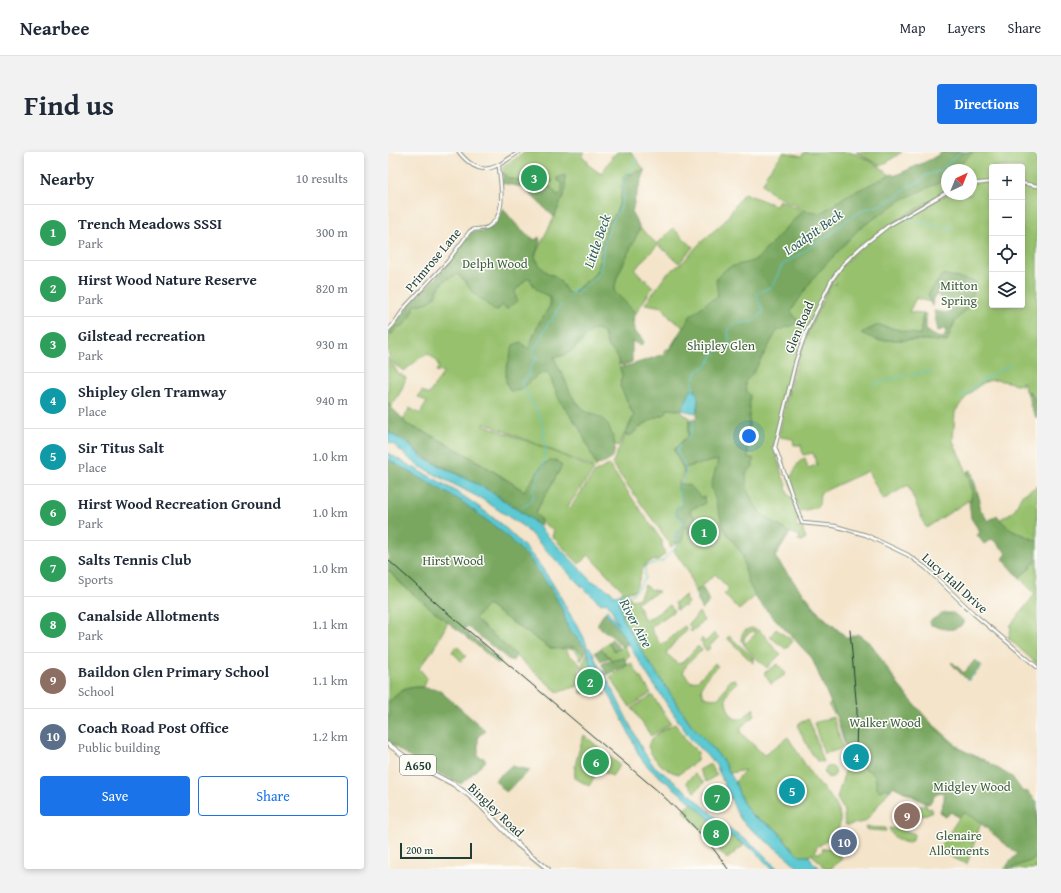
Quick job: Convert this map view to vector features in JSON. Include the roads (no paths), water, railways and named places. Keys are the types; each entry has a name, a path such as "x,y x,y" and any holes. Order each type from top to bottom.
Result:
{"highway":[{"name":"Bingley Road","path":"388,744 414,764 453,784 467,794 482,807 518,845 548,869"}],"street":[{"path":"459,152 467,161 478,168 499,166 519,152"},
{"name":"Primrose Lane","path":"388,330 406,306 448,261 470,231 488,227 496,219 499,214 501,198 499,166"},
{"path":"977,183 989,182"},
{"path":"1025,184 1037,186"},
{"name":"Glen Road","path":"802,523 775,447 794,367 806,332 831,281 843,264 860,247 888,226 941,195"},
{"name":"Lucy Hall Drive","path":"802,523 835,526 866,534 908,555 926,568 974,614 1037,667"}],"water":[{"path":"696,388 695,392 697,392 698,400 696,413 682,410 691,390"},
{"name":"River Aire","path":"388,432 408,444 423,458 485,488 531,519 591,580 616,596 620,593 619,603 624,621 644,655 690,723 722,759 735,782 742,801 748,810 753,816 776,829 789,846 800,856 809,856 819,869 799,869 788,858 742,821 716,765 690,738 652,682 621,632 605,612 607,610 618,625 608,604 606,602 601,604 577,582 524,527 482,499 421,467 393,444 388,442"},
{"path":"388,453 449,487 475,504 522,544 558,592 587,646 592,651 598,665 603,671 643,751 653,765 692,796 722,823 757,848 778,869 772,869 752,849 723,831 685,797 650,769 643,761 599,674 595,673 593,670 586,648 568,628 563,611 553,592 529,558 501,531 461,501 389,460"}],"waterway":[{"name":"Loadpit Beck","path":"693,390 693,381 697,371 708,364 714,354 729,340 728,332 730,328 738,323 751,322 759,317 763,311 757,295 761,291 772,287 782,265 831,234 847,220 863,210 883,204 900,194 909,186 918,183 926,175 940,171 960,152"},
{"name":"Little Beck","path":"569,295 573,291 579,293 580,290 592,281 600,271 604,241 617,212 620,210 621,203 623,201 623,182 634,165 636,157"},
{"path":"909,218 924,223 952,228"},
{"name":"Little Beck","path":"573,291 573,289 576,288"},
{"name":"Little Beck","path":"518,510 529,503 534,495 532,490 536,487 538,482 538,474 543,466 546,445 544,443 544,427 537,411 521,384 522,381 529,376 530,369 536,359 539,359 536,356 533,356 534,348 536,347 549,321 552,321 556,311 561,305"},
{"path":"997,372 1010,365"},
{"path":"889,380 906,375 931,371"},
{"path":"959,397 987,377 996,373"},
{"path":"874,385 886,380"},
{"name":"Loadpit Beck","path":"621,594 633,594 645,579 645,567 647,565 663,561 670,552 677,547 678,543 674,534 684,523 683,520 676,516 676,513 677,509 681,505 679,489 686,471 677,450 690,435 694,423 691,417"},
{"path":"967,681 982,665"}],"railway":[{"path":"388,560 444,610 659,792 687,819 721,858 728,869"},
{"path":"850,630 857,711 856,756"}],"place":[{"name":"Gilstead recreation","path":"534,178"},
{"name":"Trench Meadows SSSI","path":"704,532"},
{"name":"Hirst Wood Nature Reserve","path":"590,682"},
{"name":"Shipley Glen Tramway","path":"856,757"},
{"name":"Hirst Wood Recreation Ground","path":"596,762"},
{"name":"Sir Titus Salt","path":"792,791"},
{"name":"Salts Tennis Club","path":"717,798"},
{"name":"Baildon Glen Primary School","path":"907,816"},
{"name":"Canalside Allotments","path":"716,833"},
{"name":"Coach Road Post Office","path":"844,842"}],"park label":[{"name":"Delph Wood","path":"495,263"},
{"name":"Mitton Spring","path":"959,292"},
{"name":"Shipley Glen","path":"721,345"},
{"name":"Hirst Wood","path":"453,560"},
{"name":"Walker Wood","path":"885,722"},
{"name":"Midgley Wood","path":"972,786"},
{"name":"Glenaire Allotments","path":"959,842"}]}
